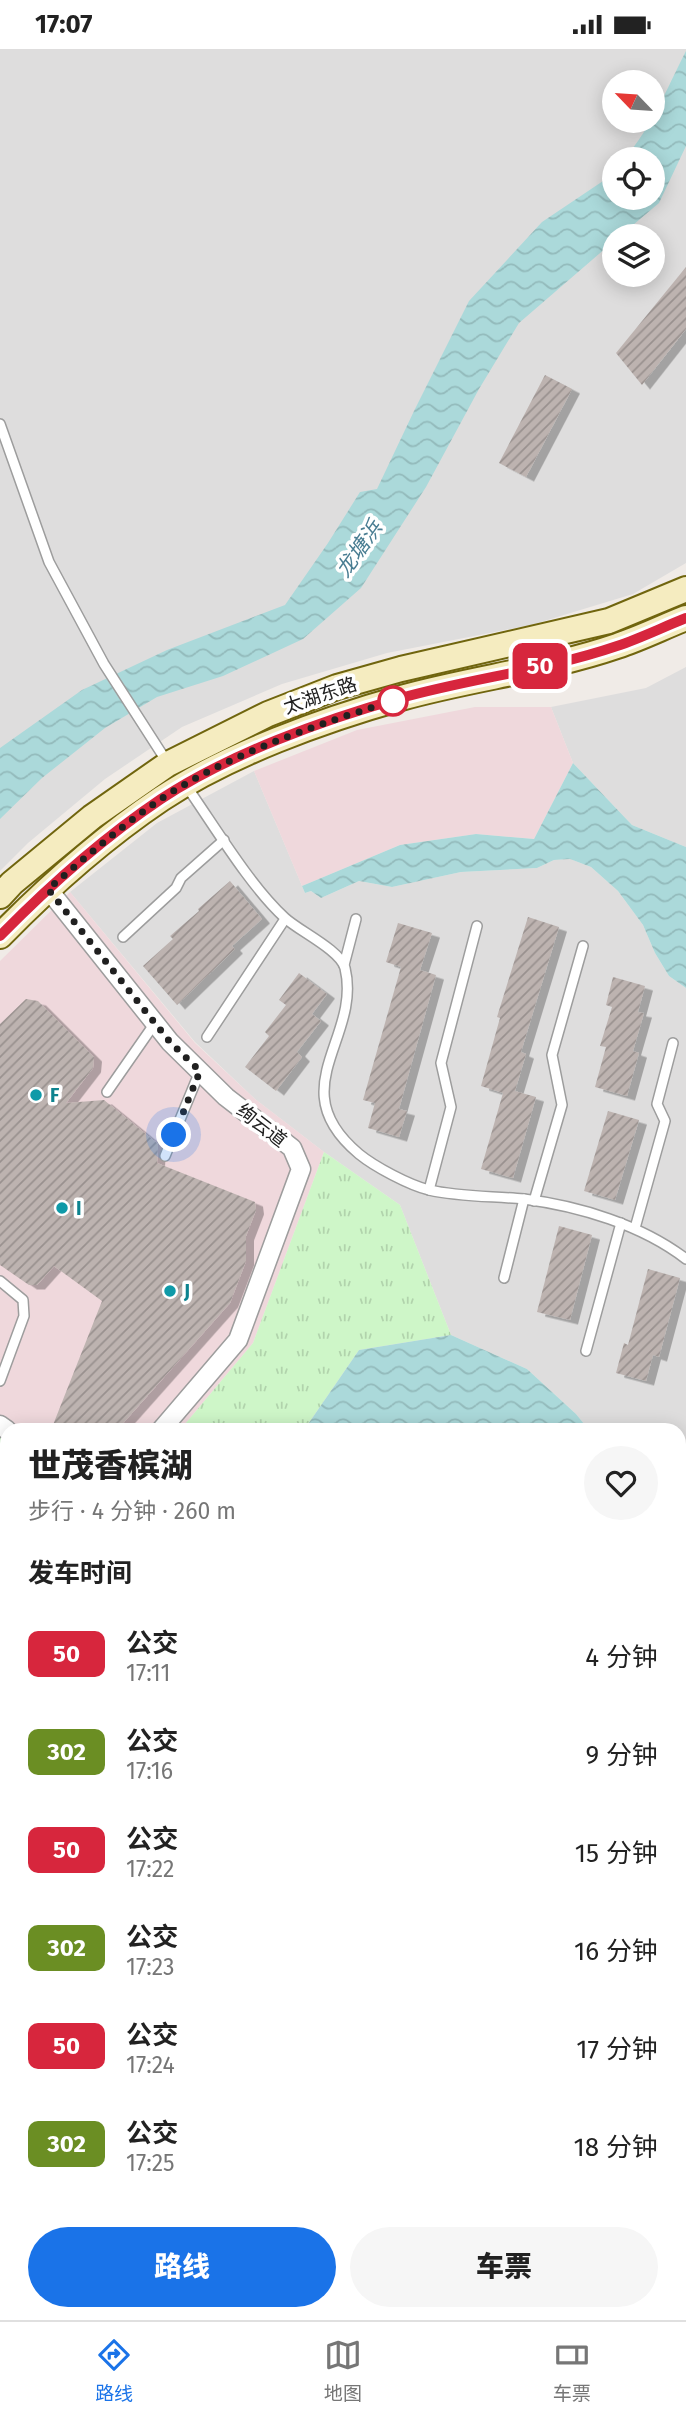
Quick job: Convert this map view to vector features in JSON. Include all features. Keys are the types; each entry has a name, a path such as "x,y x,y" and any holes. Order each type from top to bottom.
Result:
{"main road":[{"name":"太湖东路","path":"0,896 92,817 168,764 268,714 337,687 401,669 609,621 686,589"},
{"name":"太湖东路","path":"0,936 48,889 104,841 163,798 220,767 282,739 349,714 402,698 528,670 617,646 686,618"}],"street":[{"name":"绚云道","path":"48,889 170,1042 226,1097 292,1148 301,1169 237,1340 167,1423"}],"lane":[{"path":"0,424 49,562 104,664 168,764"},
{"path":"186,786 258,888 285,919 323,944 344,965"},
{"path":"123,937 176,888 181,878 224,840"},
{"path":"207,1037 285,919"},
{"path":"356,919 344,965 347,984 345,1005 323,1085 323,1101 328,1116 360,1154 404,1180 429,1190 529,1200 621,1223 669,1245 686,1259"},
{"path":"429,1190 451,1107 441,1063 477,926"},
{"path":"504,1278 562,1105 552,1055 583,946"},
{"path":"107,1092 155,1023"},
{"path":"635,1228 665,1121 657,1104 673,1043"},
{"path":"165,1156 200,1071"},
{"path":"586,1351 621,1223"},
{"path":"0,1281 23,1300 24,1316 0,1381"}],"shaded area":[{"path":"0,49 686,49 686,563 633,594 531,625 387,653 282,684 182,727 105,779 28,843 0,871"},
{"path":"686,667 686,847 632,825 573,763 551,707 646,688"},
{"path":"475,707 551,707 573,763 534,839 476,834 400,845 302,886 254,771 357,730"},
{"path":"254,771 305,893 311,891 321,898 359,881 392,887 461,872 537,868 554,860 570,859 591,867 618,891 643,925 669,976 686,988 686,1423 583,1423 527,1369 451,1335 400,1205 255,1099 195,1042 70,892 157,823"},
{"path":"70,892 195,1043 255,1099 324,1152 253,1343 186,1423 6,1423 0,1419 0,961"}],"green space":[{"path":"324,1152 400,1205 451,1335 359,1350 309,1423 186,1423 253,1343"}],"water":[{"path":"686,51 686,146 665,190 665,147 634,147 643,133 665,133 665,94"},
{"name":"龙塘浜","path":"602,182 602,210 651,210 634,224 602,224 602,251 519,323 479,389 426,487 361,588 303,639 223,676 157,697 105,728 42,778 0,819 0,748 82,690 167,650 285,605 360,492 377,489 469,301 542,222"},
{"path":"573,763 632,825 686,847 686,988 669,976 643,925 618,891 591,867 570,859 554,860 537,868 461,872 392,887 359,881 321,898 311,891 305,893 302,886 400,845 476,834 534,839"},
{"path":"451,1335 527,1369 583,1423 309,1423 359,1350"}],"building":[{"path":"686,267 686,329 642,385 616,353"},
{"path":"545,375 572,389 526,477 499,463"},
{"path":"230,881 262,919 232,946 235,949 177,1005 143,966 173,939 170,936"},
{"path":"528,917 559,927 521,1052 526,1054 515,1091 536,1097 513,1178 481,1169 503,1093 481,1086 500,1018 497,1017"},
{"path":"398,923 432,933 420,970 436,975 399,1109 407,1111 399,1137 368,1128 375,1103 363,1100 401,967 386,962"},
{"path":"299,973 327,994 312,1014 321,1021 297,1052 302,1057 276,1091 245,1067 269,1036 265,1032 286,1005 279,1000"},
{"path":"613,977 645,986 638,1012 644,1013 633,1051 639,1053 627,1096 595,1087 606,1047 600,1046 612,1007 606,1005"},
{"path":"26,999 38,1001 94,1057 93,1068 66,1103 104,1100 158,1144 157,1163 255,1202 256,1210 246,1236 246,1261 230,1303 123,1423 54,1423 102,1301 54,1266 37,1285 29,1285 0,1265 0,1024"},
{"path":"608,1111 639,1120 615,1200 584,1191"},
{"path":"559,1226 592,1235 570,1320 537,1312"},
{"path":"648,1269 680,1278 659,1357 653,1355 646,1381 616,1373 624,1343 628,1345"}],"bus line":[{"name":"50","path":"0,936 33,902 104,841 163,798 220,767 282,739 349,714 402,698 528,670 617,646 686,618"}],"place":[{"name":"F","path":"36,1095"},
{"name":"I","path":"62,1208"},
{"name":"J","path":"170,1291"}],"route":[{"path":"174,1135 200,1071 170,1042 48,889 104,841 163,798 203,776 282,739 402,698 393,701"}]}
